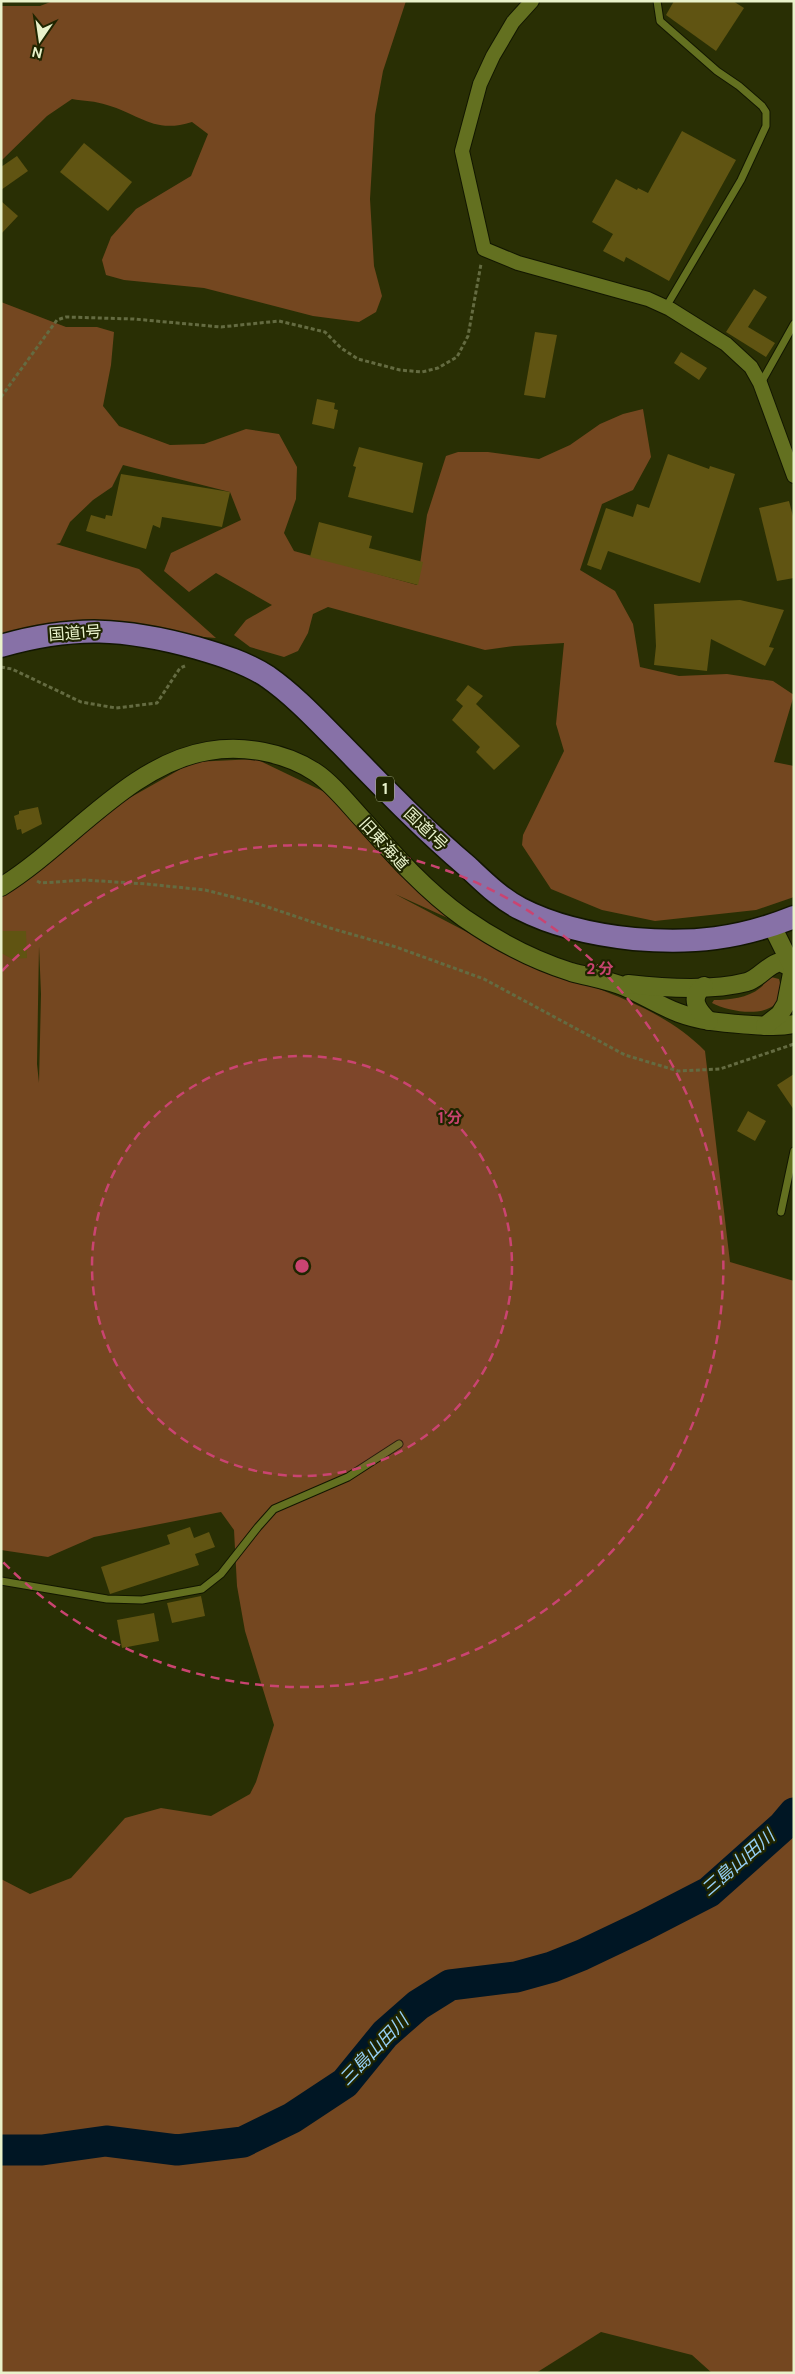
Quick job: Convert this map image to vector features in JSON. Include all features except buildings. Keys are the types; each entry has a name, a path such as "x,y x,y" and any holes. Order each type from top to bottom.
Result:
{"highway":[{"name":"国道1号","path":"1,646 33,636 66,631 110,630 148,635 226,657 267,676 302,705 429,833 493,889 520,908 551,922 604,936 666,942 698,942 727,938 772,926 794,917"}],"street":[{"path":"532,1 513,22 493,56 480,84 462,151 484,249 518,262 641,297 666,307 726,344 750,367 760,383 794,476"},
{"name":"旧東海道","path":"1,887 23,874 126,788 174,761 207,751 238,748 256,751 278,756 316,772 347,803 413,876 463,917 504,943 538,960 571,972 615,983 680,1014 709,1021 765,1026 794,1024"},
{"path":"765,1026 780,1014 786,1004 793,968 780,946 772,926"},
{"path":"773,964 780,946"},
{"path":"615,983 651,987 704,986 750,981 773,964 780,962 793,968"},
{"path":"704,986 696,994 695,1001 701,1014 709,1021"}],"lane":[{"path":"657,1 660,21 716,71 739,86 762,106 767,118 766,126 741,180 666,307"},
{"path":"760,383 794,324"},
{"path":"782,1212 794,1151"},
{"path":"1,1581 107,1598 142,1600 202,1590 221,1574 274,1509 348,1477 399,1444"}],"path":[{"path":"1,397 58,320 66,317 134,319 177,325 221,327 279,321 326,332 341,348 358,359 400,370 422,372 438,368 457,357 468,336 484,249"},
{"path":"23,874 41,883 85,880 147,884 205,890 253,902 330,928 396,947 484,979 625,1055 678,1071 720,1069 794,1044"}],"shaded area":[{"path":"53,1 406,1 383,71 375,115 370,199 374,266 382,296 376,312 359,322 313,316 204,288 124,280 106,275 102,260 111,237 136,209 191,176 208,134 192,122 179,125 157,125 103,104 72,99 47,116 1,161 1,6 40,6"},
{"path":"1,302 66,327 97,327 114,332 111,365 103,406 119,426 170,445 204,444 246,429 279,434 297,467 296,499 284,533 294,551 417,585 427,515 446,456 458,452 488,452 539,459 570,445 600,424 623,414 643,409 651,457 633,490 602,504 580,570 615,591 633,624 640,667 679,676 727,674 773,681 794,695 774,762 794,766 794,897 756,910 655,921 602,910 551,889 522,845 523,835 564,751 556,724 564,643 485,650 328,607 313,614 308,633 298,651 284,657 250,647 234,635 246,620 272,605 216,573 189,592 164,571 171,553 241,520 230,492 123,465 112,487 93,500 70,522 60,543 56,544 139,569 216,638 56,625 1,641"},
{"path":"256,759 335,797 472,929 395,894 520,958 641,1007 664,1019 686,1034 705,1051 730,1262 794,1281 794,2373 712,2373 692,2355 601,2332 536,2373 1,2373 1,1879 30,1894 71,1878 125,1818 161,1808 211,1816 250,1794 256,1782 274,1725 245,1631 237,1586 234,1530 221,1512 94,1537 48,1557 1,1550 1,886 80,826 193,762","holes":["39,946 41,994 39,1083 37,1064"]},
{"path":"771,977 779,979 781,993 777,1002 769,1008 746,1012 712,1003 714,1000 732,999 750,994 760,988"}],"waterway":[{"name":"三島山田川","path":"1,2150 42,2150 106,2141 177,2150 243,2142 292,2118 345,2083 385,2034 418,2005 450,1985 516,1977 552,1967 643,1926 709,1892 783,1826 794,1813"}]}
